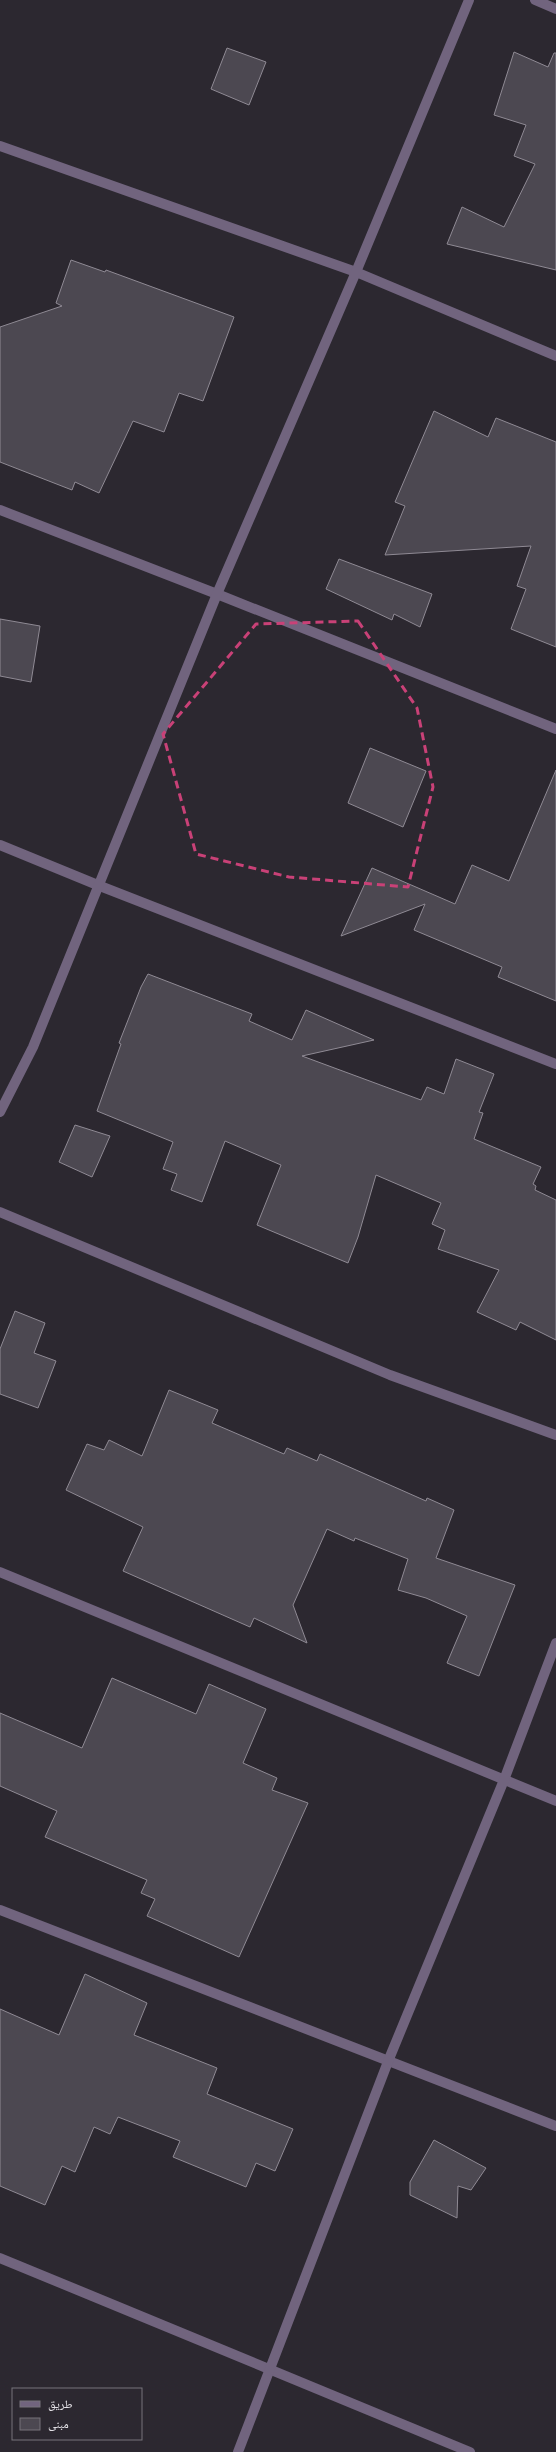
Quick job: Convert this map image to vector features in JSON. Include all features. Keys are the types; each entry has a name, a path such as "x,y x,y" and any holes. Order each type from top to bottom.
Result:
{"street":[{"path":"0,1112 33,1047 100,886 217,594 356,272 469,0"},
{"path":"535,0 556,8"},
{"path":"0,146 356,272 556,356"},
{"path":"0,510 217,594 556,729"},
{"path":"0,846 556,1064"},
{"path":"0,1212 390,1375 556,1435"},
{"path":"0,1572 556,1802"},
{"path":"238,2452 389,2060 504,1780 556,1643"},
{"path":"0,1910 556,2126"},
{"path":"0,2258 269,2371 470,2452"}],"highlighted area":[{"path":"358,621 417,708 433,787 408,887 289,877 196,854 163,734 256,624"}],"building":[{"path":"227,48 266,62 249,105 211,89"},
{"path":"514,52 548,67 554,53 556,53 556,270 447,244 462,207 504,227 535,164 514,156 526,125 494,115"},
{"path":"71,260 105,272 106,270 234,317 203,401 179,393 164,432 133,421 99,493 75,482 72,490 0,462 0,327 62,306 56,303"},
{"path":"434,411 488,437 496,418 556,442 556,647 511,629 526,589 517,586 531,546 385,555 405,506 395,502"},
{"path":"339,559 432,594 420,627 394,614 392,620 326,589"},
{"path":"0,619 40,626 31,682 0,676"},
{"path":"370,748 426,771 403,827 348,803"},
{"path":"556,770 556,1001 498,977 502,967 414,930 425,904 341,936 372,868 455,904 472,865 509,881"},
{"path":"148,974 252,1014 249,1021 292,1040 306,1010 374,1040 302,1056 421,1100 427,1087 444,1094 456,1059 494,1074 479,1112 483,1113 474,1139 541,1167 533,1184 536,1186 535,1190 556,1200 556,1340 520,1322 516,1330 477,1312 499,1270 438,1249 445,1230 432,1224 441,1203 376,1175 358,1237 348,1263 257,1225 281,1165 225,1141 202,1202 171,1190 177,1174 163,1169 173,1142 97,1111 121,1044 119,1043 141,987"},
{"path":"75,1125 110,1136 92,1177 59,1162"},
{"path":"15,1311 45,1323 34,1353 56,1361 38,1408 0,1394 0,1349"},
{"path":"169,1390 218,1410 212,1423 284,1454 287,1448 317,1461 320,1454 426,1501 427,1498 454,1510 436,1558 515,1585 479,1676 447,1663 467,1616 426,1598 398,1590 408,1559 355,1538 354,1541 327,1529 293,1605 307,1643 254,1618 250,1627 123,1571 143,1527 66,1490 87,1444 104,1450 109,1440 142,1456"},
{"path":"112,1678 196,1714 209,1684 266,1709 243,1763 277,1778 272,1790 308,1803 239,1957 147,1916 155,1899 141,1893 147,1880 45,1837 57,1811 0,1786 0,1713 82,1748"},
{"path":"85,1974 147,2003 134,2035 217,2068 207,2094 293,2129 275,2171 256,2163 246,2187 173,2157 180,2141 118,2117 110,2134 94,2127 75,2172 62,2166 45,2205 0,2186 0,2009 59,2035"},
{"path":"434,2140 486,2168 471,2190 458,2186 457,2218 410,2195 410,2182"}]}
